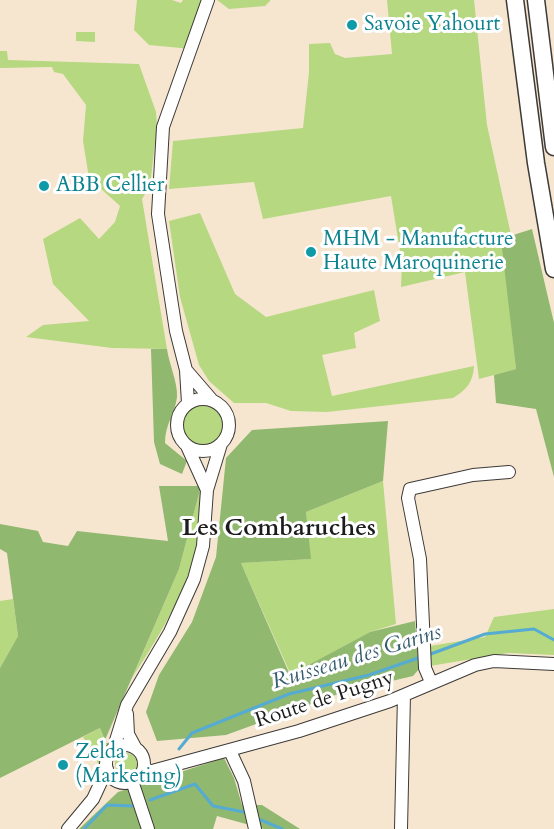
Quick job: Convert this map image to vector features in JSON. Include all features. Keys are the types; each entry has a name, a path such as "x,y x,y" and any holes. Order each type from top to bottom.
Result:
{"highway":[{"path":"515,0 536,163 554,268"},
{"path":"536,0 554,147"}],"street":[{"path":"188,403 186,370 176,331 158,214 163,127 208,0"},
{"path":"131,779 111,776 107,759 113,750 127,705 170,632 194,579 203,546 207,490 221,444 229,432 229,417 225,409 211,399 186,370"},
{"path":"207,490 188,446 177,428 179,414 188,403 203,398 211,399"},
{"path":"188,446 208,451 221,444"},
{"path":"431,682 425,668 423,650 420,559 408,498 410,489 472,475 509,472"},
{"name":"Route de Pugny","path":"93,799 131,779 176,763 230,751 404,695 476,665 494,661 554,664"},
{"path":"401,829 404,695"},
{"path":"127,705 127,726 144,764 131,779"},
{"path":"113,750 122,745 139,752"},
{"path":"230,751 244,781 255,829"},
{"name":"Route de Pugny","path":"139,752 161,763 176,763"},
{"name":"Route de Pugny","path":"68,829 93,799 108,769"},
{"path":"131,779 148,829"}],"green space":[{"path":"137,0 172,0 181,3 183,0 207,0 191,49 149,45 134,30"},
{"path":"217,0 270,1 265,6 229,9"},
{"path":"387,0 474,0 487,125 511,235 502,239 516,369 479,379 465,272 401,287 402,263 391,196 263,219 254,182 169,189 173,141 303,128 309,72 309,44 330,43 335,54 345,58 392,54"},
{"path":"76,32 95,32 95,42 76,41"},
{"path":"0,51 7,51 8,60 139,64 156,112 157,126 150,186 142,199 167,349 112,348 26,337 43,325 89,321 53,284 43,239 80,218 99,239 115,222 120,206 89,178 83,141 86,105 63,74 54,72 52,67 0,68"},
{"path":"200,213 235,294 266,317 374,290 380,321 354,333 356,348 322,355 332,396 474,366 468,385 453,398 327,412 291,411 266,403 234,403 209,381 199,365 180,297 169,221"},
{"path":"532,229 554,323 554,477 536,409 496,403 494,375 516,369 501,239"},
{"path":"151,349 167,349 175,380 177,397 165,443 187,461 182,474 160,464 154,442"},
{"path":"203,404 218,410 224,425 218,440 203,446 188,440 182,425 188,410"},
{"path":"388,421 383,481 306,512 311,559 241,563 290,675 370,632 415,621 419,669 413,676 341,693 226,735 157,741 146,712 159,675 192,622 216,557 226,458 252,430"},
{"path":"383,481 396,624 370,632 291,675 241,563 310,559 306,512"},
{"path":"159,486 201,486 179,569 105,740 100,728 0,778 0,668 18,636 7,553 0,549 0,524 38,531 43,542 68,546 77,531 168,541"},
{"path":"201,486 199,532 190,571 164,627 132,678 179,569"},
{"path":"13,599 18,636 0,668 0,601"},
{"path":"554,609 554,655 508,653 430,666 430,646 485,637 494,617"},
{"path":"100,728 106,743 109,743 99,765 83,737"},
{"path":"126,753 134,756 137,764 134,772 126,775 118,772 115,764 118,756"},
{"path":"224,758 234,778 242,805 262,805 300,829 264,829 217,816 213,829 79,829 118,792"}],"waterway":[{"name":"Ruisseau des Garins","path":"428,655 485,634 534,629 554,640"},
{"name":"Ruisseau des Garins","path":"179,749 192,733 289,694 369,675 421,657"},
{"path":"150,800 195,784 213,806 244,812"},
{"path":"84,829 107,805 134,806"},
{"path":"261,820 282,829"}],"place":[{"name":"Savoie Yahourt","path":"352,25"},
{"name":"ABB Cellier","path":"44,186"},
{"name":"MHM - Manufacture Haute Maroquinerie","path":"311,252"},
{"name":"Zelda (Marketing)","path":"63,765"}],"district":[{"name":"Les Combaruches","path":"279,529"}]}
